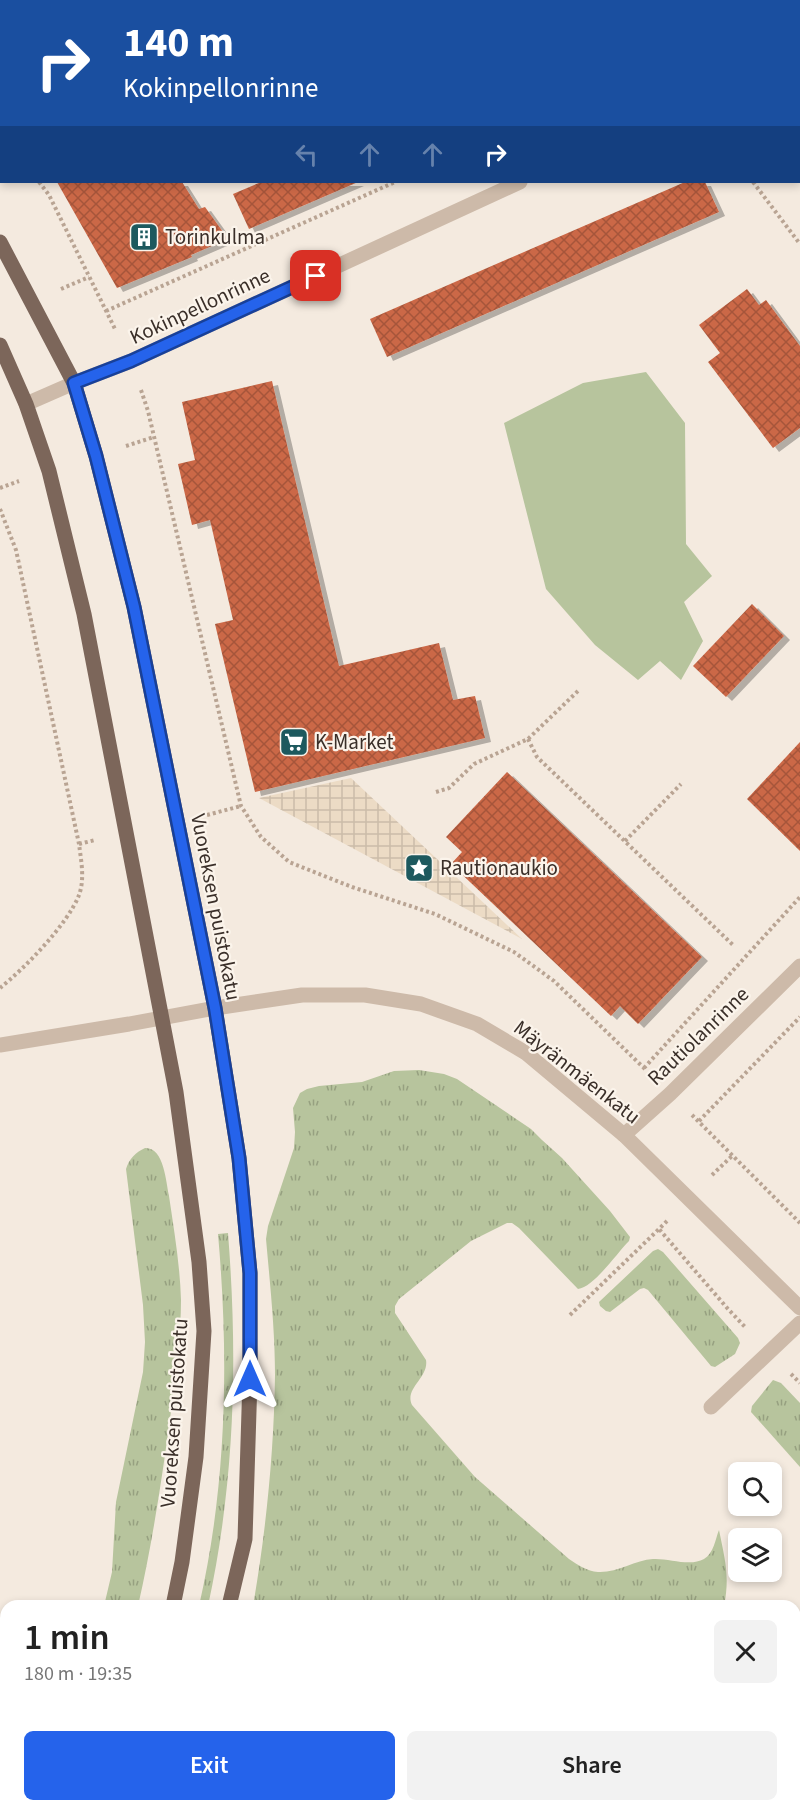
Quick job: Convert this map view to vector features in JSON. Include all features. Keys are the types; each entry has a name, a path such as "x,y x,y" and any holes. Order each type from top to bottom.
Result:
{"main road":[{"name":"Vuoreksen puistokatu","path":"0,242 74,383 96,456 134,607 215,1008 239,1158 250,1273 250,1379 245,1539 230,1600"},
{"name":"Vuoreksen puistokatu","path":"0,345 26,404 49,471 84,614 176,1092 199,1262 204,1331 196,1458 182,1562 174,1600"}],"street":[{"name":"Kokinpellonrinne","path":"26,404 131,361 518,183"},
{"name":"Rautiolanrinne","path":"624,1135 670,1094 800,966"},
{"name":"Mäyränmäenkatu","path":"0,1045 303,995 365,995 421,1004 477,1024 526,1053 624,1135 800,1308"},
{"path":"711,1407 800,1323"}],"path":[{"path":"40,183 49,195 131,361 148,411 241,806 261,837 289,862 352,887 435,914 514,952 554,981 699,1121 800,1223"},
{"path":"106,311 393,183"},
{"path":"754,183 800,244"},
{"path":"0,508 16,550 79,843 82,867 79,894 59,929 0,988"},
{"path":"436,792 449,788 474,764 528,739 579,690"},
{"path":"528,739 537,757 733,945"},
{"path":"626,841 681,784"},
{"path":"644,1068 800,897"},
{"path":"699,1121 800,1017"},
{"path":"570,1315 659,1229"}],"green space":[{"path":"646,372 685,423 686,544 712,576 684,602 703,641 681,680 660,661 638,680 595,645 546,589 504,423 583,383"},
{"path":"419,1070 444,1074 457,1079 531,1129 562,1158 610,1211 630,1237 598,1276 578,1289 512,1223 507,1223 471,1241 399,1299 395,1306 395,1313 426,1360 424,1372 411,1393 412,1405 475,1477 569,1559 586,1569 605,1572 653,1559 698,1561 710,1553 719,1530 727,1577 725,1600 254,1600 268,1491 275,1375 266,1239 268,1226 294,1148 293,1108 300,1093 307,1089 362,1082 394,1071"},
{"path":"145,1148 156,1153 163,1166 167,1182 181,1300 179,1339 161,1480 139,1600 105,1600 112,1572 116,1502 143,1372 145,1342 143,1305 126,1169 133,1156"},
{"path":"228,1233 233,1327 232,1420 229,1467 217,1559 209,1600 200,1600 215,1514 223,1421 224,1327 218,1234"},
{"path":"658,1249 738,1338 740,1343 735,1354 715,1367 711,1366 648,1290 640,1289 610,1312 600,1306 599,1302 653,1251"},
{"path":"773,1380 781,1383 800,1403 800,1467 751,1412 752,1406"}],"shaded area":[{"name":"Rautionaukio","path":"351,778 522,939 259,798"}],"building":[{"name":"Torinkulma","path":"58,183 183,183 199,209 205,207 228,239 191,255 192,257 117,288"},
{"path":"259,183 356,183 249,229 233,194"},
{"path":"683,183 705,183 719,212 387,357 370,319"},
{"path":"747,289 759,305 766,300 800,346 800,428 773,448 708,362 720,353 699,325"},
{"path":"272,381 339,666 439,643 453,700 475,696 485,738 255,792 215,624 233,620 210,520 192,525 178,464 195,460 182,402"},
{"path":"752,604 784,636 726,697 693,666"},
{"path":"800,742 800,851 747,799"},
{"path":"507,772 702,957 638,1024 620,1006 611,1016 451,864 462,852 446,837"}],"place":[{"name":"Torinkulma","path":"144,237"},
{"name":"K-Market","path":"294,742"},
{"name":"Rautionaukio","path":"419,868"}],"route":[{"path":"250,1379 250,1273 239,1158 215,1008 134,607 96,456 74,383 131,361 316,276"}]}
